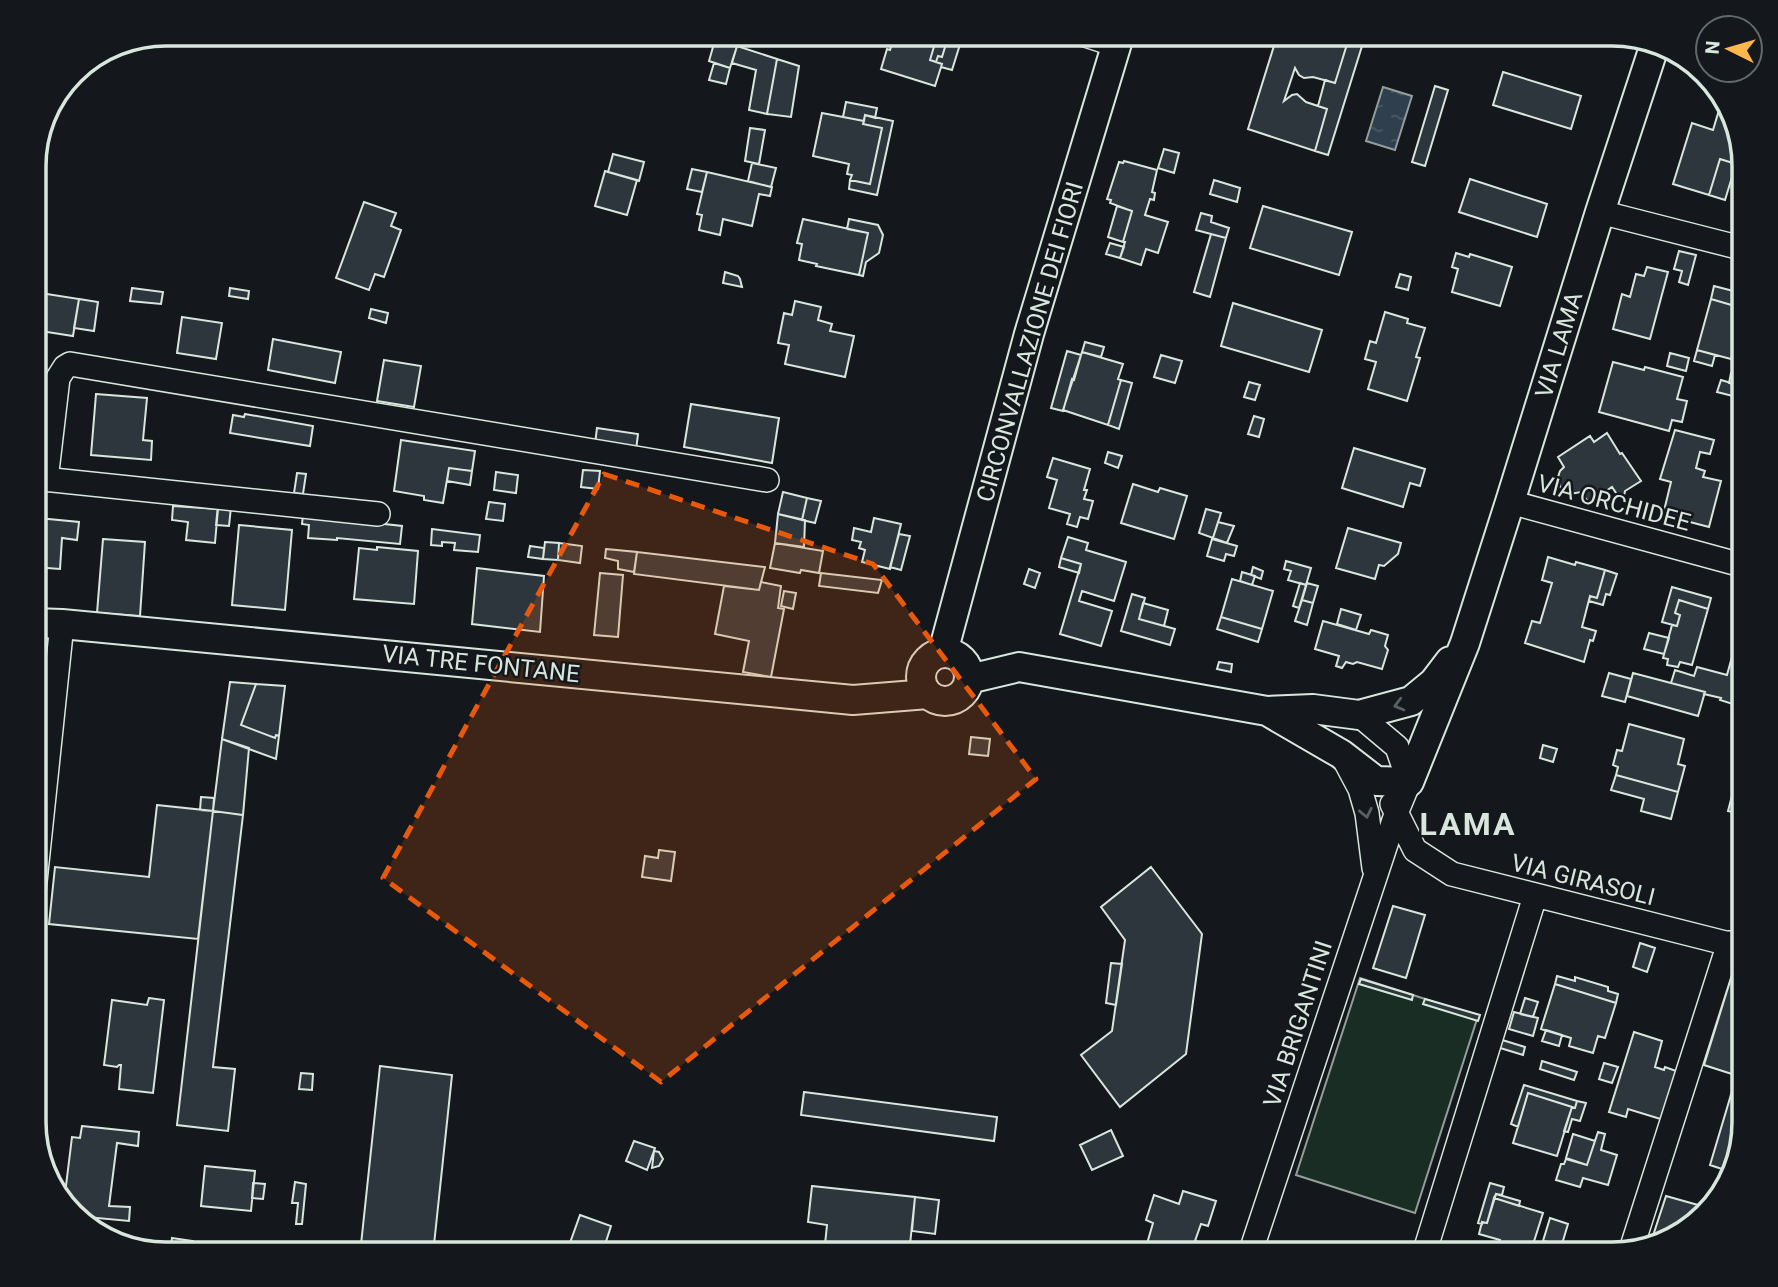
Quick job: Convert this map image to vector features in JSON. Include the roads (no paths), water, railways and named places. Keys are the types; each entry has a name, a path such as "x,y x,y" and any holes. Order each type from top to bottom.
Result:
{"street":[{"name":"CIRCONVALLAZIONE DEI FIORI","path":"943,652 1029,334 1116,46"},
{"name":"VIA LAMA","path":"1409,782 1465,643 1652,52"},
{"path":"1600,212 1732,246"},
{"path":"46,445 58,378 70,364 767,480"},
{"path":"46,480 378,514"},
{"name":"VIA ORCHIDEE","path":"1510,502 1732,562"},
{"name":"VIA TRE FONTANE","path":"46,623 853,700 928,694"},
{"path":"46,777 62,624"},
{"path":"969,679 1019,667 1267,711 1313,709 1359,715 1411,701 1433,682 1465,643"},
{"path":"943,652 958,656 964,662 969,679 958,697 942,701 928,694 922,685 923,667 934,655 943,652"},
{"path":"1267,711 1341,754 1376,781 1409,782 1397,747 1359,715"},
{"path":"1341,754 1360,789 1367,813 1375,875"},
{"name":"VIA GIRASOLI","path":"1376,781 1396,811 1415,850 1452,874 1732,944"},
{"name":"VIA BRIGANTINI","path":"1254,1242 1396,811 1409,782"},
{"path":"1428,1242 1535,896"},
{"path":"1634,1239 1732,959"}],"water":[{"path":"1383,87 1412,96 1395,150 1366,141"}],"district":[{"name":"LAMA","path":"1468,824"}]}
